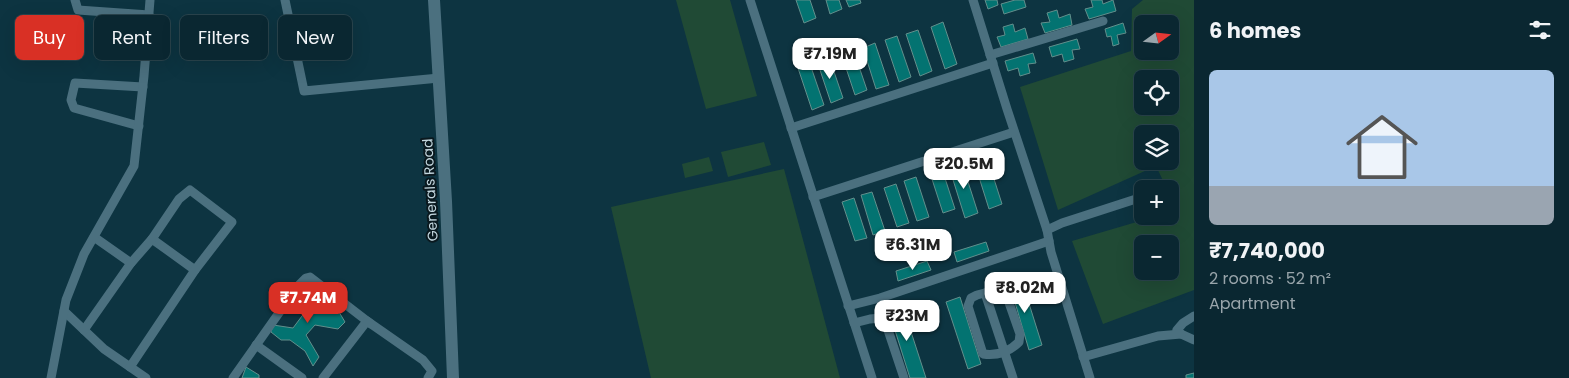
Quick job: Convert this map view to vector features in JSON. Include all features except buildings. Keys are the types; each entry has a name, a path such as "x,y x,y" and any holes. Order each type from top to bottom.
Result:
{"street":[{"path":"75,0 78,10 149,15 150,0"},
{"path":"285,0 304,92 439,78"},
{"name":"Generals Road","path":"434,0 446,201 453,378"},
{"path":"750,0 872,378"},
{"path":"973,0 1047,230 1090,378"},
{"path":"791,128 1103,21"},
{"path":"51,378 66,300 84,254 134,166 145,60"},
{"path":"139,126 74,108 71,100 75,83 143,87"},
{"path":"813,197 1014,132"},
{"path":"84,330 131,263 152,239 179,199 190,190 232,222 194,270 130,366"},
{"path":"1047,230 1062,223 1134,201"},
{"path":"94,237 131,263"},
{"path":"152,239 194,270"},
{"path":"848,306 889,295 1049,241"},
{"path":"233,378 298,286 306,278 310,277 371,324 423,360 432,370 428,378"},
{"path":"1000,289 1006,294 1020,334 1019,342 1013,348 1004,352 991,355 983,354 968,306 971,298 1000,289"},
{"path":"985,293 1013,378"},
{"path":"64,311 104,349 146,378"},
{"path":"1180,334 1177,330 1183,323 1194,316"},
{"path":"854,323 881,318 887,327 904,378"},
{"path":"323,378 367,321 371,324"},
{"path":"1083,357 1158,336 1180,334 1194,340"},
{"path":"256,345 302,378"}],"green space":[{"path":"676,0 730,0 757,96 706,109"},
{"path":"1143,0 1194,0 1194,290 1103,324 1072,241 1134,223 1134,225 1179,225 1179,180 1163,180 1158,170 1179,170 1179,125 1134,125 1134,170 1147,170 1058,210 1020,87 1131,51 1132,9"},
{"path":"764,142 771,165 728,177 721,152"},
{"path":"709,157 713,171 685,178 682,164"},
{"path":"784,169 840,378 651,378 611,207"}]}
